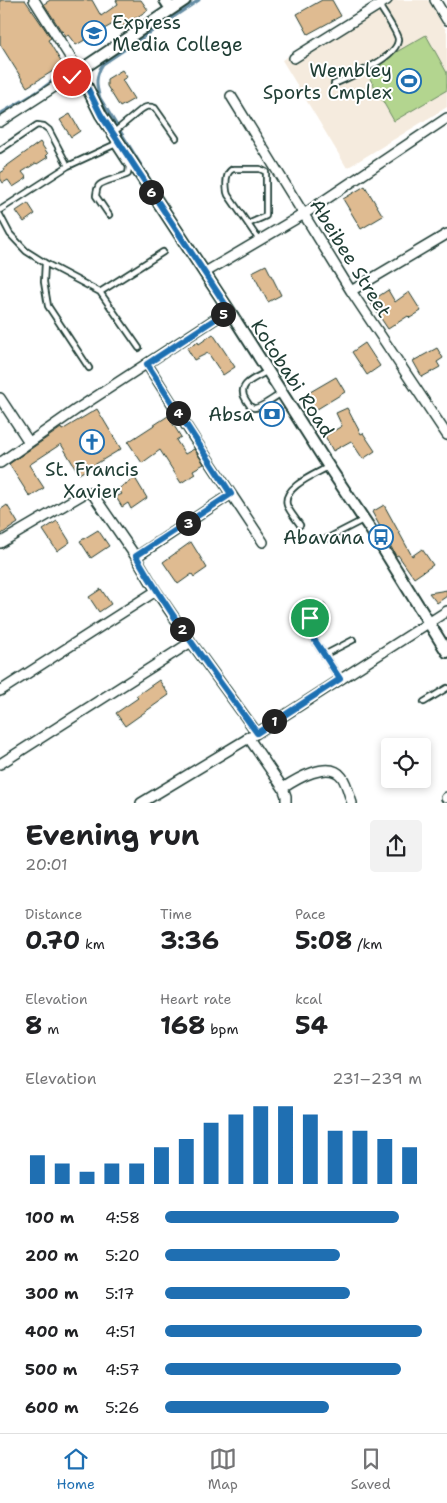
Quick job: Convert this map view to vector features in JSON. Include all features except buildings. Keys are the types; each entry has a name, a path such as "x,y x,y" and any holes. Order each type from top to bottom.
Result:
{"street":[{"path":"34,0 79,71"},
{"path":"0,122 79,71 168,4 184,0"},
{"path":"294,58 387,0"},
{"path":"434,0 447,20"},
{"name":"Kotobabi Road","path":"79,71 117,143 229,310 379,542 447,652"},
{"name":"Abeibee Street","path":"231,96 351,292 447,435"},
{"path":"204,273 304,214 447,118"},
{"path":"351,292 447,234"},
{"path":"0,462 229,310"},
{"path":"147,364 263,542"},
{"path":"0,398 29,442"},
{"path":"0,543 85,493 90,493 94,496 136,556 156,591 253,735 283,788 286,803"},
{"path":"136,556 231,494"},
{"path":"0,691 156,591"},
{"path":"141,803 253,735 447,611"},
{"path":"0,764 191,642"},
{"path":"283,788 312,773 324,770 332,771 341,776 352,803"}],"lane":[{"path":"334,84 366,70 394,50 398,37 379,5"},
{"path":"112,133 142,109 151,106 155,108 176,138"},
{"path":"0,150 37,125 44,126 49,130 68,166"},
{"path":"0,210 68,166 117,143 129,167 128,174 101,183 97,188 96,196 109,215"},
{"path":"248,224 266,216 266,172 260,169 233,168 228,173 227,192 248,224 259,240"},
{"path":"0,215 10,234 26,251 100,292 139,348"},
{"path":"100,292 163,252"},
{"path":"45,263 44,282 48,306 89,368"},
{"path":"268,371 245,384 242,389 242,395 249,406 254,408 282,393"},
{"path":"300,525 287,504 288,496 296,486 329,466"},
{"path":"326,539 364,519"},
{"path":"322,607 310,618 307,625 308,630 340,679"},
{"path":"324,655 353,640"},
{"path":"424,702 447,688"}],"shaded area":[{"path":"380,0 428,0 447,32 447,107 347,168 282,60"}],"green space":[{"name":"Wembley Sports Cmplex","path":"426,35 447,73 447,90 394,121 365,70"}],"waterway":[{"path":"155,188 100,98 97,77 103,64 199,0"},
{"path":"0,114 45,87 68,66"}],"place":[{"name":"Express Media College","path":"94,33"},
{"name":"Wembley Sports Cmplex","path":"409,81"},
{"name":"Absa","path":"272,414"},
{"name":"St. Francis Xavier","path":"92,442"},
{"name":"Abavana","path":"381,537"}],"route":[{"path":"72,77 79,71 101,115 229,310 147,364 231,494 136,556 156,591 257,733 340,679 308,630 307,625 310,618"}]}
